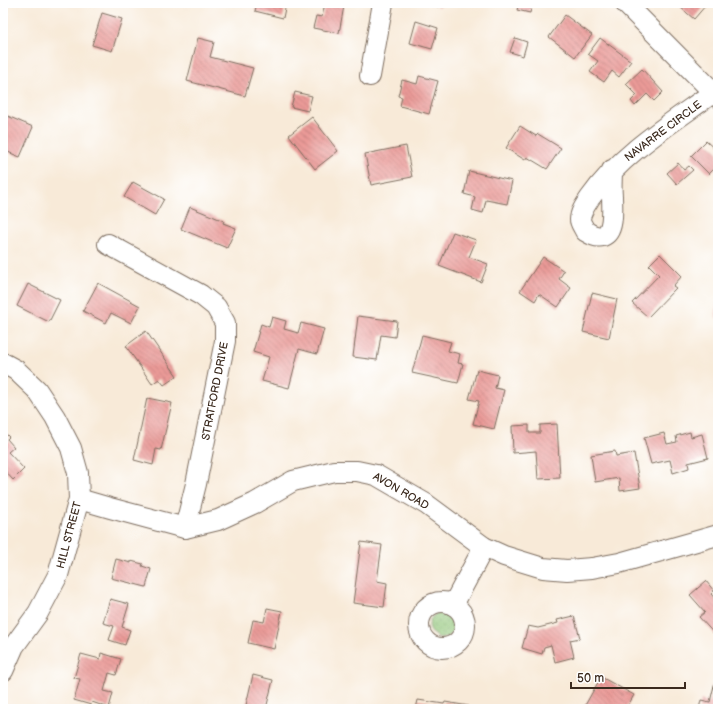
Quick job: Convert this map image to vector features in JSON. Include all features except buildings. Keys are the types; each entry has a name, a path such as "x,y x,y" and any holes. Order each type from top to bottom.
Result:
{"street":[{"path":"370,76 383,3"},
{"path":"624,3 716,94"},
{"name":"NAVARRE CIRCLE","path":"612,170 638,148 716,94"},
{"name":"STRATFORD DRIVE","path":"108,244 201,295 216,307 225,323 225,341 196,484 185,528"},
{"name":"HILL STREET","path":"3,363 16,370 37,390 55,417 70,448 78,474 80,499 58,575 38,613 14,646 3,671"},
{"name":"AVON ROAD","path":"80,499 185,528 218,520 255,503 293,481 334,471 357,471 376,475 426,504 484,547 522,563 543,568 567,570 592,568 619,563 718,535"},
{"path":"453,605 484,547"}],"green space":[{"path":"442,612 451,616 455,625 451,634 442,638 433,634 429,625 433,616"}]}
